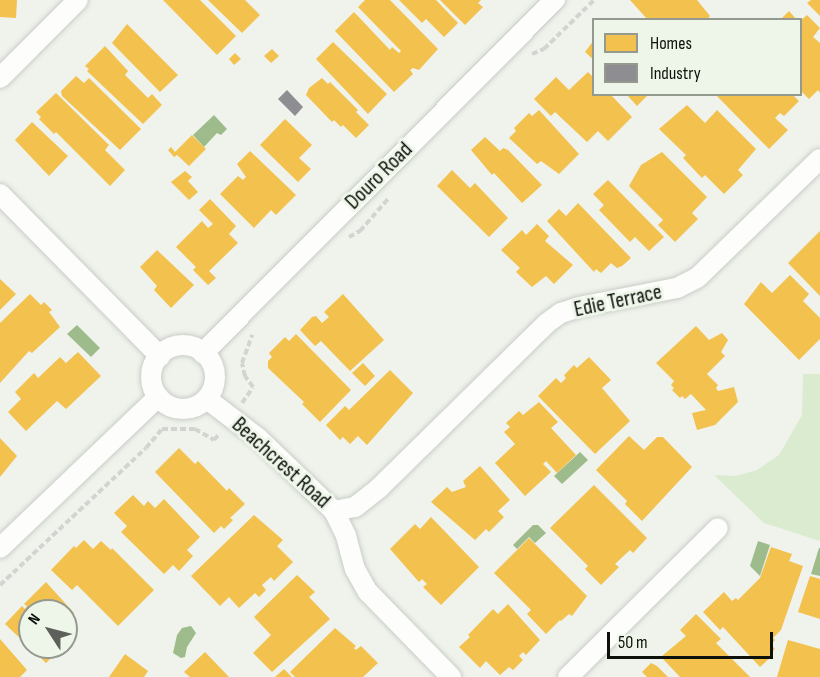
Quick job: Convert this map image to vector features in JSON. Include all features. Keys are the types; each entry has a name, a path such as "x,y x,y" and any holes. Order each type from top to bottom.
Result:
{"street":[{"path":"0,78 78,0"},
{"name":"Douro Road","path":"204,352 555,0"},
{"name":"Edie Terrace","path":"334,511 355,507 379,488 554,318 579,307 677,288 697,278 820,159"},
{"path":"0,194 160,356"},
{"path":"181,345 204,352 213,366 215,375 215,383 207,399 194,408 178,409 158,397 151,376 160,356 181,345"},
{"path":"0,548 158,397"},
{"name":"Beachcrest Road","path":"207,399 258,438 334,511 346,536 355,569 368,592 451,677"},
{"path":"568,677 718,528"}],"path":[{"path":"528,55 544,49 594,0"},
{"path":"344,240 360,231 391,195"},
{"path":"0,585 146,448 162,429 195,429 214,440 253,387 245,376 242,363 254,330"}],"shaded area":[{"path":"214,115 227,129 221,135 217,133 204,147 193,135"},
{"path":"77,325 100,348 91,357 67,334"},
{"path":"803,374 820,374 820,541 764,523 714,475 736,476 757,470 779,455 802,415"},
{"path":"580,452 588,460 562,484 554,476"},
{"path":"533,525 538,525 546,533 535,543 529,537 517,549 513,545"},
{"path":"758,541 770,545 760,576 750,566"},
{"path":"820,548 820,576 811,574"},
{"path":"191,626 196,633 187,647 185,657 181,658 173,653 177,635 182,628"}],"building: Homes":[{"path":"0,0 17,0 16,18 0,17"},
{"path":"163,0 200,0 236,36 217,55"},
{"path":"208,0 245,0 260,15 242,33"},
{"path":"365,0 390,0 438,49 419,70 413,68 410,70 413,74 394,92 335,31 354,12 390,50 392,47 399,53 401,51 358,7"},
{"path":"399,0 436,0 458,23 444,37 426,19 422,23"},
{"path":"440,0 481,0 478,3 483,7 465,25"},
{"path":"630,0 697,0 710,16 708,18 646,18"},
{"path":"811,0 820,0 820,16 807,3"},
{"path":"789,11 795,18 782,18"},
{"path":"807,15 820,28 813,37 820,43 820,93 818,90 809,99 802,92 802,19"},
{"path":"127,24 178,75 160,92 112,43"},
{"path":"333,42 387,94 368,114 316,59"},
{"path":"592,43 592,58 585,52"},
{"path":"105,46 128,71 125,75 148,98 152,94 162,105 143,124 87,71 89,69 85,66"},
{"path":"272,49 279,56 271,63 264,56"},
{"path":"235,53 241,59 234,65 229,59"},
{"path":"588,72 592,76 592,96 612,96 632,117 608,141 598,131 587,142 555,112 551,116 534,99 556,77 569,90"},
{"path":"76,76 84,83 89,78 141,129 120,150 62,96 61,91"},
{"path":"322,78 328,84 330,82 358,110 356,112 369,125 356,138 343,125 341,127 334,120 332,122 306,95 309,88"},
{"path":"56,93 109,145 105,150 125,170 110,186 56,132 54,134 39,119 41,117 36,112"},
{"path":"628,96 647,96 637,106"},
{"path":"717,96 794,96 799,101 784,116 780,113 775,118 788,130 769,149"},
{"path":"687,105 705,123 717,110 756,149 738,170 743,175 724,194 705,175 702,178 683,158 686,155 659,129"},
{"path":"539,110 579,154 559,174 541,161 537,164 509,138 516,131 514,128 529,113 532,116"},
{"path":"285,119 312,145 299,158 311,169 298,182 260,145"},
{"path":"32,122 68,156 49,176 15,140"},
{"path":"192,135 206,149 189,166 177,155 174,157 168,150 171,147 175,152"},
{"path":"485,137 500,151 503,148 508,150 542,185 522,203 494,173 492,175 471,150"},
{"path":"250,151 296,195 276,215 271,210 254,228 220,194 238,176 243,180 246,177 237,164"},
{"path":"662,152 707,197 692,213 698,219 675,242 658,225 663,220 629,186 641,165"},
{"path":"452,170 470,188 475,183 508,218 489,237 437,186"},
{"path":"185,171 192,177 188,181 198,192 189,200 171,182"},
{"path":"608,180 664,237 649,251 635,237 630,242 599,210 604,205 593,194"},
{"path":"210,199 236,226 229,234 238,243 209,271 216,278 208,285 193,270 196,267 176,247 202,221 208,228 213,224 199,210"},
{"path":"578,203 631,258 622,266 617,268 611,263 601,273 596,269 594,272 547,221 559,209 566,216"},
{"path":"537,224 549,236 545,241 573,265 554,284 546,276 532,287 516,272 520,268 501,250 522,230 526,235"},
{"path":"820,231 820,296 788,263"},
{"path":"157,250 194,285 171,308 154,290 157,286 140,267"},
{"path":"790,275 809,294 803,301 820,318 820,339 799,360 744,304 761,282 772,293"},
{"path":"0,279 16,294 0,310"},
{"path":"30,294 41,305 44,302 52,310 49,312 60,327 32,353 29,351 0,383 0,323"},
{"path":"343,294 384,340 350,371 321,341 315,346 300,330 312,317 316,316 322,323 329,317 324,312"},
{"path":"696,326 709,340 722,333 728,340 721,352 725,356 707,374 718,385 716,388 718,391 734,387 738,402 715,425 697,430 692,413 706,410 691,394 685,399 682,396 680,398 672,390 674,388 671,385 674,381 656,363"},
{"path":"296,334 351,390 320,422 302,404 304,402 268,368 268,361 272,357 269,353 285,337 289,341"},
{"path":"78,352 101,376 66,409 57,401 26,431 8,412 21,399 15,392 34,373 38,378 60,357 66,363"},
{"path":"589,357 611,380 602,388 630,421 595,454 538,396 556,378 561,383 566,378 564,375 574,365 577,368"},
{"path":"363,363 375,376 365,386 352,373"},
{"path":"390,370 413,393 367,445 358,436 350,444 343,437 340,440 326,425 345,406 349,410"},
{"path":"539,402 558,422 551,428 576,455 557,473 546,461 543,464 551,472 525,496 495,463 515,444 504,432 510,427 506,423 519,411 523,415"},
{"path":"629,436 644,450 657,437 663,437 692,467 642,521 625,504 627,501 596,470"},
{"path":"0,438 17,456 0,477"},
{"path":"179,448 195,464 198,461 227,491 229,488 245,504 230,518 233,520 224,529 221,526 214,533 155,472"},
{"path":"480,466 510,500 498,511 504,517 489,532 486,529 475,540 431,502 447,487 452,492 466,487 463,481"},
{"path":"594,485 647,538 633,553 630,550 615,564 619,567 601,585 585,569 588,566 550,528"},
{"path":"133,495 144,506 148,501 155,508 164,499 200,537 187,550 193,556 179,571 173,565 164,574 121,532 127,526 114,513"},
{"path":"254,515 283,540 277,546 293,562 274,581 271,577 262,585 266,590 259,597 255,593 239,608 229,597 220,606 191,576"},
{"path":"431,517 479,567 441,605 423,587 427,584 422,579 419,582 390,549 415,524 420,529"},
{"path":"529,538 587,596 572,616 569,614 560,620 546,634 527,614 531,610 494,573"},
{"path":"84,540 93,549 101,541 111,550 112,548 154,590 118,626 77,585 72,590 51,570 74,546 76,548"},
{"path":"771,547 792,554 789,561 803,566 781,630 773,638 775,640 771,645 775,649 770,653 772,656 760,667 723,627 720,630 703,612 724,592 732,601 736,598 738,600 760,578"},
{"path":"297,575 315,592 309,597 330,619 272,672 253,653 271,635 254,617"},
{"path":"810,576 820,579 820,619 798,612"},
{"path":"46,582 61,599 29,599"},
{"path":"508,604 540,640 526,655 523,652 519,656 523,660 513,670 509,667 500,675 486,661 480,668 459,647 493,609 498,614"},
{"path":"18,610 18,636 5,624"},
{"path":"696,614 721,639 716,643 750,677 680,677 663,659 662,656 686,636 680,630"},
{"path":"335,628 356,646 354,648 356,650 361,646 378,663 363,677 295,677 290,672"},
{"path":"0,639 27,670 20,677 0,677"},
{"path":"788,640 820,649 820,677 777,677"},
{"path":"205,652 229,677 190,677 184,672"},
{"path":"125,654 148,671 144,677 109,677"},
{"path":"651,663 668,677 647,677 642,672"},
{"path":"284,669 292,677 275,677"}],"building: Industry":[{"path":"287,90 303,107 295,116 278,99"}]}
